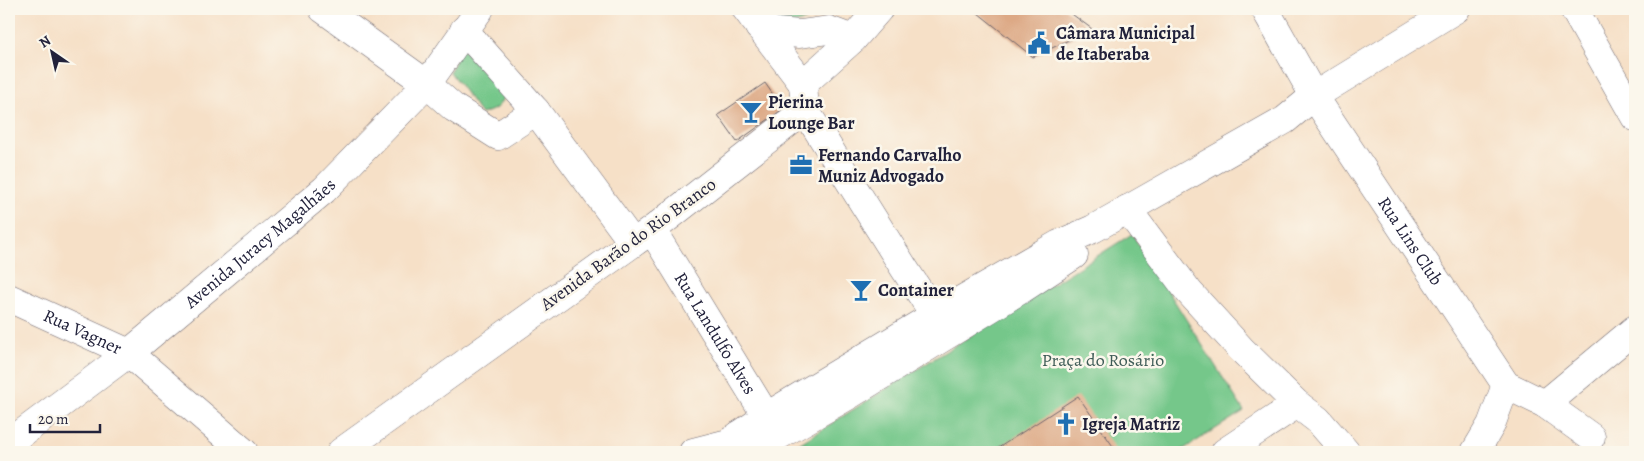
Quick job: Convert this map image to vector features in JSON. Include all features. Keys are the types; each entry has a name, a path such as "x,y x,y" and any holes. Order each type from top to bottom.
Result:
{"street":[{"path":"324,9 426,84 454,108 498,136 536,111"},
{"name":"Avenida Barão do Rio Branco","path":"341,452 643,237 804,97 879,9"},
{"name":"Rua Lins Club","path":"1265,9 1314,96 1506,385"},
{"path":"693,452 734,443 851,394 941,325 1022,289 1075,254 1092,229 1286,120 1314,96 1456,9"},
{"path":"1574,9 1635,117"},
{"path":"753,18 777,32 800,34 829,30 853,39"},
{"path":"753,18 804,97 941,325"},
{"name":"Avenida Juracy Magalhães","path":"9,443 129,353 324,190 426,84 472,19"},
{"name":"Rua Landulfo Alves","path":"472,19 536,111 643,237 773,426"},
{"path":"1127,209 1189,292 1241,349 1297,404 1318,420 1346,452"},
{"name":"Rua Vagner","path":"9,298 129,353 244,452"},
{"path":"1545,404 1635,329"},
{"path":"1475,452 1491,425 1506,385 1545,404 1591,438"},
{"path":"1225,452 1297,404"}],"green space":[{"path":"753,9 812,9 814,17 794,24 761,20"},
{"path":"462,48 504,94 499,105 493,110 481,114 450,72"},
{"name":"Praça do Rosário","path":"1132,234 1244,411 1179,452 786,452"}],"building":[{"name":"Câmara Municipal de Itaberaba","path":"973,9 1065,9 1092,29 1033,57"},
{"name":"Pierina Lounge Bar","path":"765,83 783,109 737,142 718,115"},
{"name":"Igreja Matriz","path":"1078,396 1117,452 992,452"}],"place":[{"name":"Câmara Municipal de Itaberaba","path":"1039,43"},
{"name":"Pierina Lounge Bar","path":"751,112"},
{"name":"Fernando Carvalho Muniz Advogado","path":"801,165"},
{"name":"Container","path":"861,290"},
{"name":"Igreja Matriz","path":"1066,424"}]}
